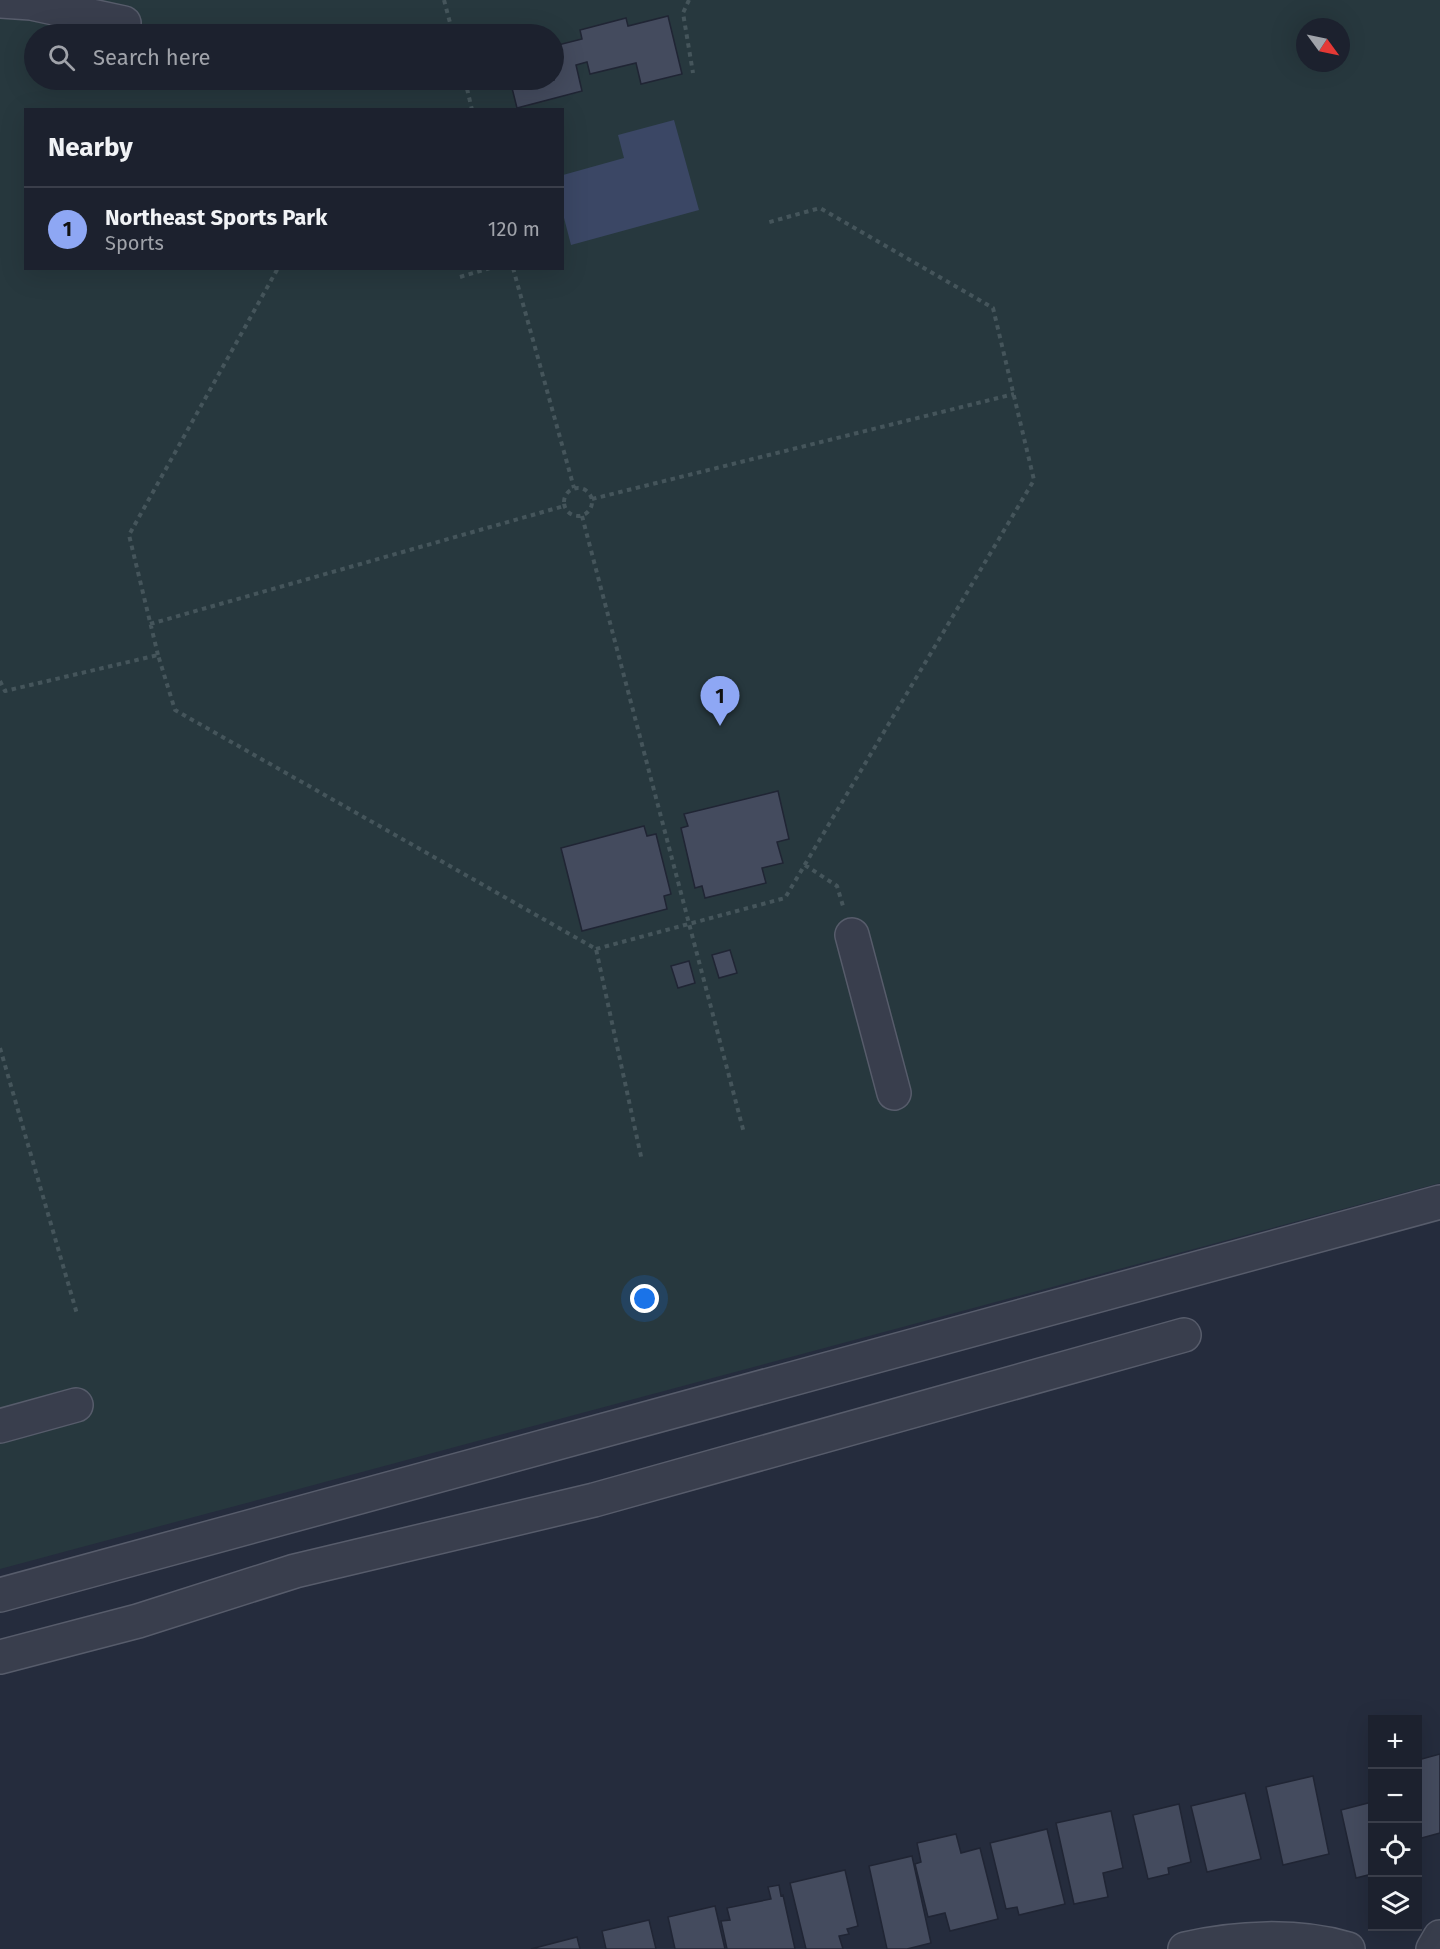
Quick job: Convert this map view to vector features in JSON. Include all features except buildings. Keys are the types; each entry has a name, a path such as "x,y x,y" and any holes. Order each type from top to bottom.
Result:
{"street":[{"path":"0,2 31,3 124,23"},
{"path":"852,935 894,1093"},
{"path":"0,1595 1440,1202"},
{"path":"0,1657 138,1621 295,1571 594,1500 1184,1335"},
{"path":"0,1426 76,1405"},
{"path":"1433,1949 1440,1937"},
{"path":"1185,1949 1272,1939 1335,1945 1348,1949"}],"path":[{"path":"444,0 450,24"},
{"path":"689,0 683,13 693,74"},
{"path":"467,90 472,108"},
{"path":"277,270 129,535 158,655 175,710 596,950 785,898 1034,480 993,308 820,208 766,223"},
{"path":"460,277 483,270"},
{"path":"514,270 574,488"},
{"path":"592,499 1014,394"},
{"path":"574,488 588,491 592,499 590,511 582,516 569,514 564,506 567,493 574,488"},
{"path":"150,624 564,506"},
{"path":"582,516 744,1133"},
{"path":"0,681 5,691 158,655"},
{"path":"805,865 837,886 852,935"},
{"path":"596,950 642,1161"},
{"path":"0,1048 77,1314"}],"shaded area":[{"path":"0,0 1440,0 1440,1183 0,1569"}],"water":[{"path":"674,120 699,210 571,245 564,218 564,175 624,158 618,135"}],"place":[{"name":"Northeast Sports Park","path":"720,726"}]}
